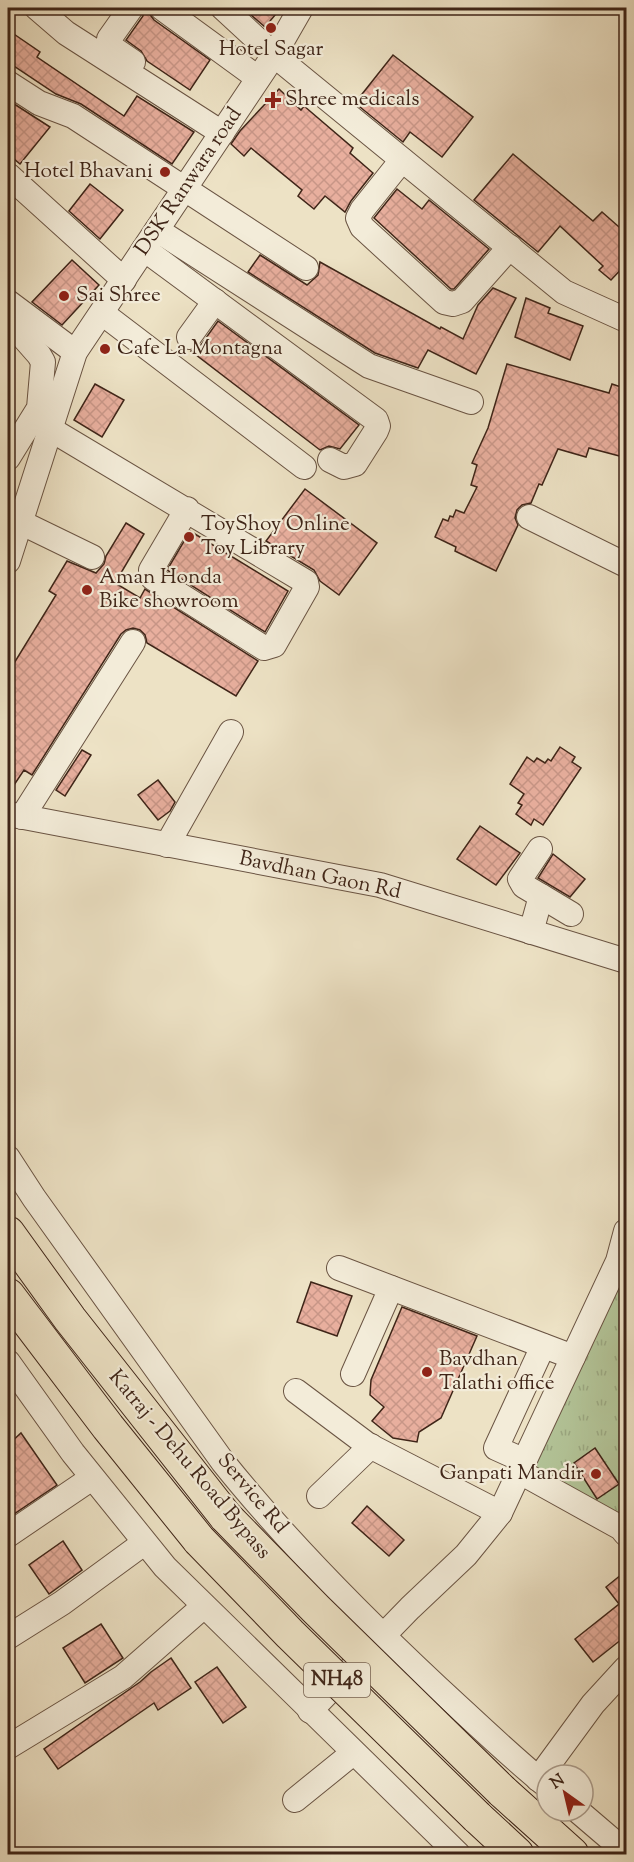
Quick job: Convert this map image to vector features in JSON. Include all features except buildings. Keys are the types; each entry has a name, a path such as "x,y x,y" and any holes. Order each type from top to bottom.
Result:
{"highway":[{"name":"Katraj - Dehu Road Bypass","path":"8,1233 76,1328 226,1517 316,1609 502,1791 572,1854"},
{"name":"Katraj - Dehu Road Bypass","path":"8,1295 129,1454 199,1540 298,1642 517,1854"}],"street":[{"path":"37,8 66,33 227,126"},
{"path":"131,8 110,39 111,47 227,126"},
{"path":"162,8 258,78"},
{"path":"223,8 274,55 564,292 627,320"},
{"name":"DSK Ranwara road","path":"8,561 50,429 51,391 274,55 301,8"},
{"path":"8,83 39,103 73,116 306,268"},
{"path":"402,160 358,218 362,227 444,302 453,304 462,301 510,248"},
{"path":"8,175 123,280"},
{"path":"151,240 215,301 376,420 378,426 376,431 355,464 344,467 330,460"},
{"path":"151,240 369,366 471,402"},
{"path":"189,338 215,301"},
{"path":"8,302 75,352"},
{"path":"102,313 304,467"},
{"path":"8,327 17,330 39,355 51,391 8,458"},
{"path":"50,429 186,509 306,582 307,587 274,645 264,648 153,578 151,570 186,509"},
{"path":"534,519 627,565"},
{"path":"20,522 92,557"},
{"path":"15,816 134,642"},
{"path":"167,844 231,732"},
{"name":"Bavdhan Gaon Rd","path":"15,816 380,885 627,961"},
{"path":"540,849 520,879 524,886 571,914"},
{"path":"531,932 541,896"},
{"name":"Service Rd","path":"8,1158 34,1198 249,1495 383,1636 535,1775"},
{"path":"310,1711 466,1555 500,1513 618,1261 627,1231"},
{"path":"339,1268 573,1357"},
{"path":"352,1374 391,1288"},
{"path":"543,1346 496,1448 627,1534"},
{"path":"8,1362 92,1478 165,1568 458,1854"},
{"path":"296,1391 371,1446 500,1513"},
{"path":"319,1496 371,1446"},
{"path":"8,1535 92,1478"},
{"path":"8,1637 62,1603 144,1543"},
{"path":"8,1747 123,1677 204,1606"},
{"path":"555,1763 593,1704 627,1668"},
{"path":"295,1800 353,1753"},
{"path":"592,1823 627,1852"}],"green space":[{"path":"626,1247 626,1535 520,1472"}],"place":[{"name":"Hotel Sagar","path":"271,28"},
{"name":"Shree medicals","path":"273,100"},
{"name":"Hotel Bhavani","path":"165,172"},
{"name":"Sai Shree","path":"64,296"},
{"name":"Cafe La Montagna","path":"105,349"},
{"name":"ToyShoy Online Toy Library","path":"189,537"},
{"name":"Aman Honda Bike showroom","path":"87,590"},
{"name":"Bavdhan Talathi office","path":"427,1372"},
{"name":"Ganpati Mandir","path":"596,1474"}]}
